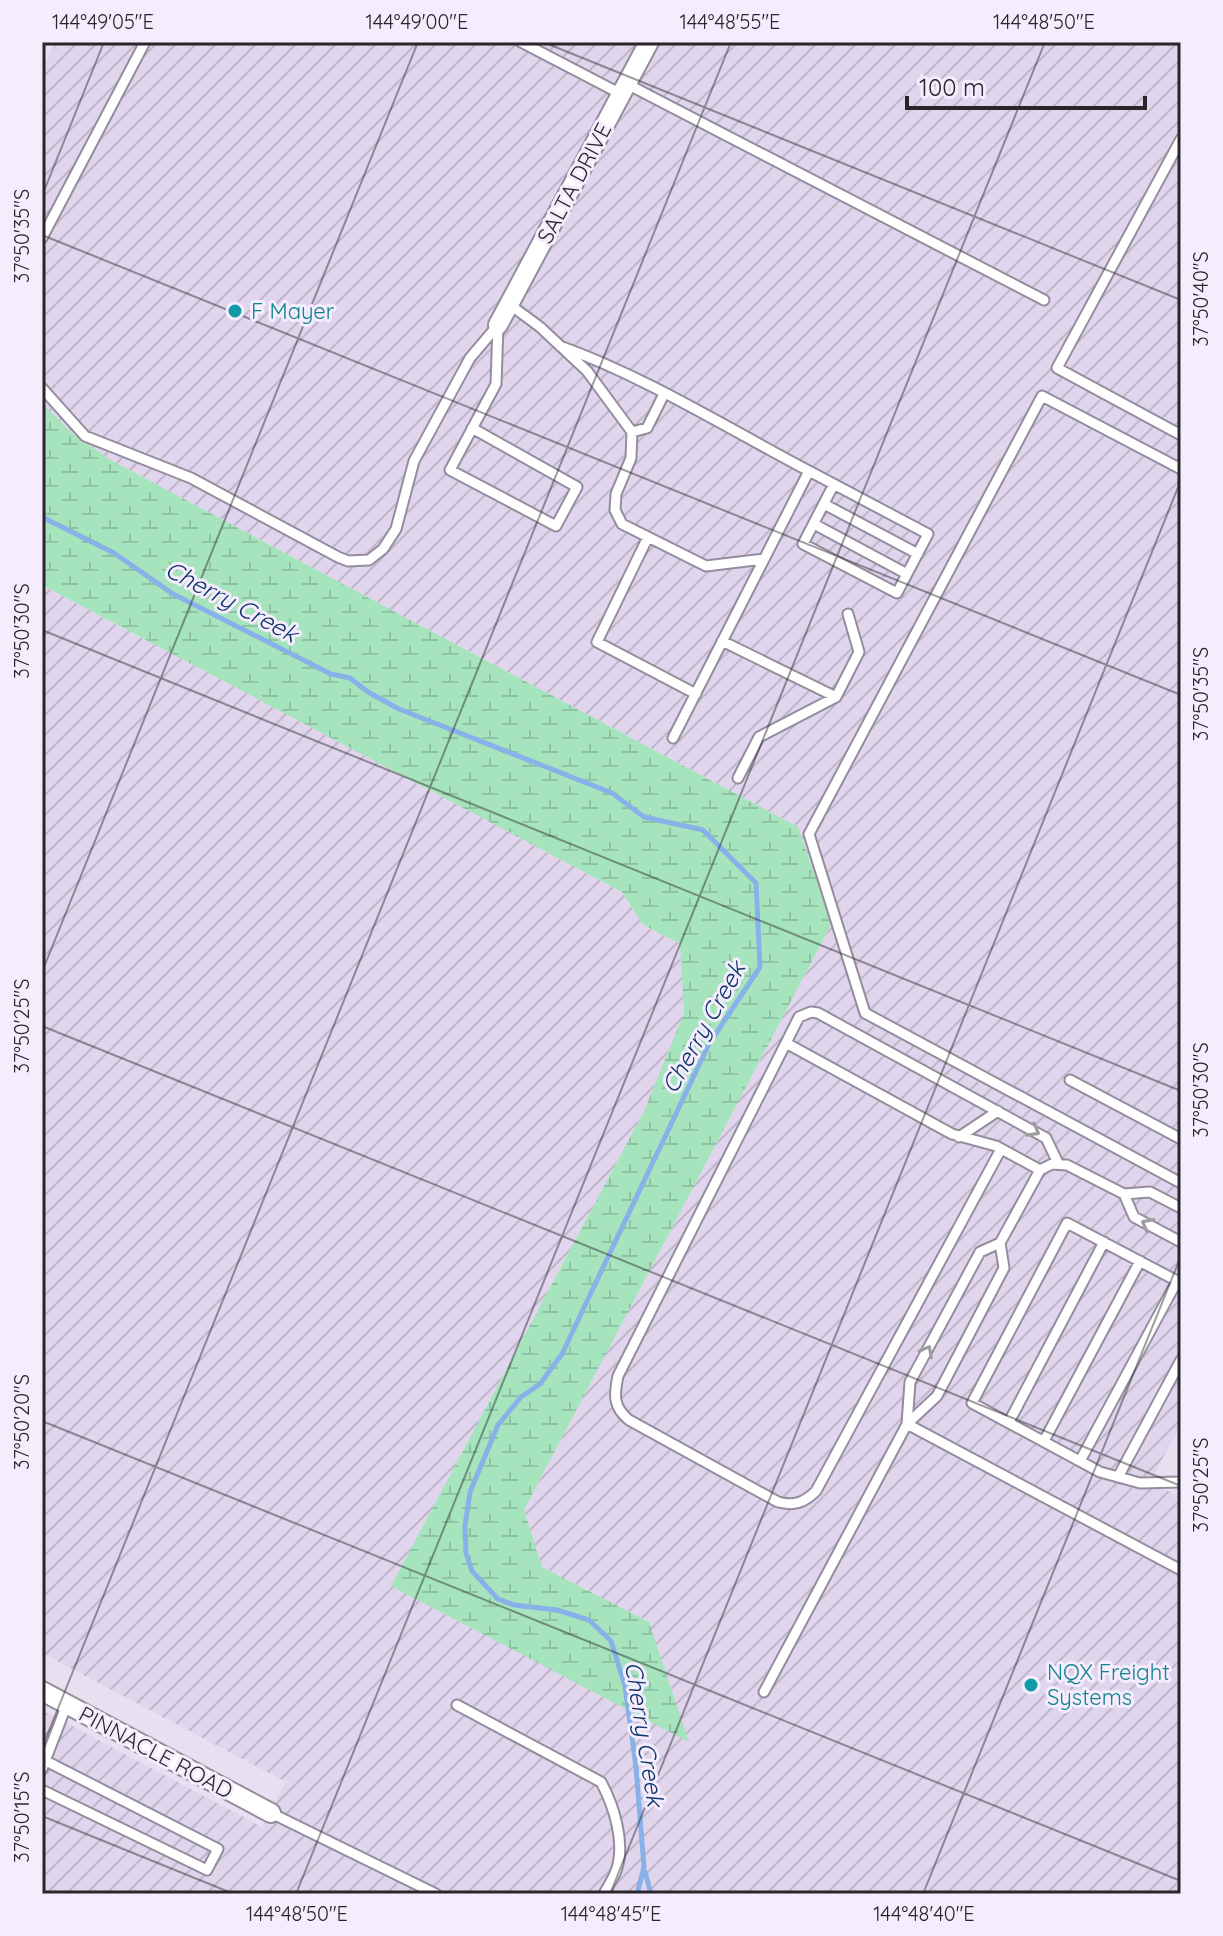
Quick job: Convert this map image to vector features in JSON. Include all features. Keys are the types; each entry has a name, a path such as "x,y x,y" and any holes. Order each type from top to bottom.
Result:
{"street":[{"name":"SALTA DRIVE","path":"498,325 649,42"},
{"name":"PINNACLE ROAD","path":"42,1691 271,1813"}],"lane":[{"path":"42,238 145,42"},
{"path":"521,42 624,89 1044,300"},
{"path":"1181,139 1057,368 1181,435"},
{"path":"509,304 587,371 632,432 631,458 616,494 615,510 622,524 706,566 764,559"},
{"path":"42,388 85,436 191,478 338,557 348,561 369,560 383,549 396,529 414,461 470,358 498,325"},
{"path":"472,428 577,487 556,526 450,470 472,428 496,384 498,325"},
{"path":"560,346 589,356 664,394 834,484 928,534 897,593 803,544 834,484"},
{"path":"632,432 647,428 664,394"},
{"path":"1181,469 1042,396 809,834 865,1013 1181,1183"},
{"path":"673,738 809,471"},
{"path":"824,504 918,554"},
{"path":"814,524 907,574"},
{"path":"648,537 597,642 696,694"},
{"path":"738,778 759,737 836,697 859,652 848,614"},
{"path":"722,641 836,697"},
{"path":"1001,1149 816,1491 798,1504 778,1502 619,1412 615,1402 618,1376 799,1017 811,1012 818,1013 1046,1138 1058,1163"},
{"path":"786,1043 959,1137 1001,1149 1040,1170"},
{"path":"1070,1080 1181,1139"},
{"path":"959,1137 998,1111"},
{"path":"907,1424 910,1382 980,1252 1000,1243 1040,1170 1058,1163 1067,1165 1124,1194 1150,1192 1181,1208"},
{"path":"1124,1194 1134,1217 1181,1242"},
{"path":"1080,1461 1179,1282 1067,1223 972,1403 1100,1472 1140,1483 1181,1482"},
{"path":"1009,1422 1104,1242"},
{"path":"764,1692 907,1424 937,1396 1004,1268 1000,1243"},
{"path":"1044,1441 1140,1261"},
{"path":"1118,1477 1181,1360"},
{"path":"907,1424 1181,1570"},
{"path":"42,1790 207,1870 218,1849 44,1765 67,1704"},
{"path":"457,1705 601,1782 610,1799 619,1838 618,1868 604,1894"},
{"path":"271,1813 436,1894"}],"shaded area":[{"path":"56,42 1181,42 1181,1425 1150,1481 1181,1498 1181,1894 42,1894 42,1710 262,1827 286,1782 42,1653 42,585 622,892 642,924 680,944 684,1013 644,1111 391,1586 649,1622 542,1567 524,1510 832,923 798,827 109,459 73,434 42,403 42,68"}],"green space":[{"path":"42,403 73,434 109,459 798,827 832,923 524,1510 542,1567 649,1622 689,1742 391,1586 644,1111 684,1013 680,944 642,924 622,892 42,585"}],"waterway":[{"name":"Cherry Creek","path":"42,517 114,553 173,594 331,674 350,678 399,709 612,793 644,817 703,830 756,883 760,967 709,1044 562,1354 540,1384 521,1397 498,1425 470,1492 465,1526 466,1553 472,1571 498,1599 514,1605 557,1610 589,1620 611,1641 625,1686 636,1767 644,1867 637,1894"},
{"path":"645,1872 651,1894"}],"place":[{"name":"F Mayer","path":"235,311"},
{"name":"NQX Freight Systems","path":"1031,1685"}]}
